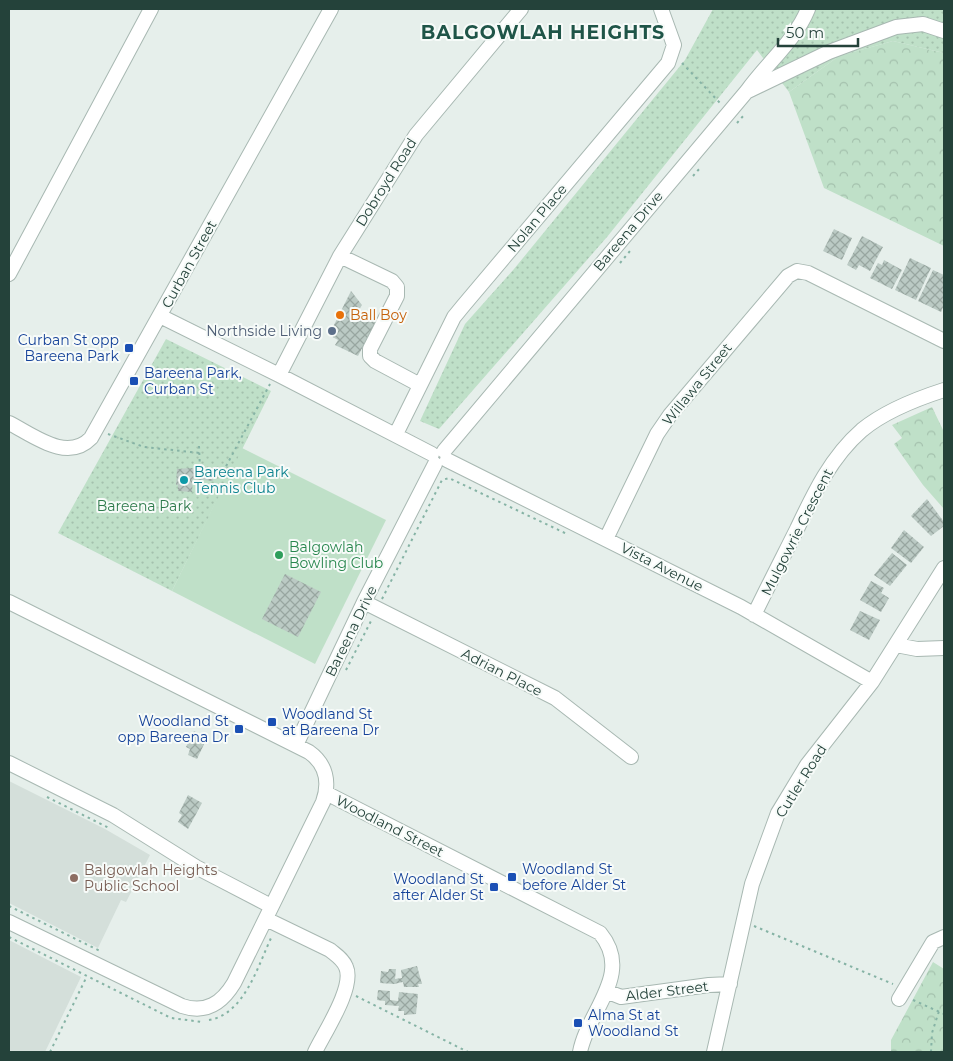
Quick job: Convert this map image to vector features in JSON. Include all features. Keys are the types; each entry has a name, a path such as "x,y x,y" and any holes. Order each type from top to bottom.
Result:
{"street":[{"path":"9,274 15,247 151,9"},
{"name":"Curban Street","path":"9,423 63,449 74,449 85,444 96,431 331,9"},
{"name":"Dobroyd Road","path":"279,374 340,256 416,135 521,9"},
{"path":"661,9 674,41 673,53"},
{"name":"Bareena Drive","path":"296,745 364,602 440,461 776,56 797,30 808,9"},
{"path":"747,91 829,52 896,27 922,24 944,31"},
{"name":"Nolan Place","path":"396,434 462,306 666,66 673,53"},
{"path":"776,56 774,64 776,68 790,70"},
{"path":"340,256 392,281 397,287 397,296 370,349 370,356 375,361 420,385"},
{"name":"Willawa Street","path":"606,539 657,434 670,415 788,276 797,271 808,273 944,341"},
{"name":"Vista Avenue","path":"160,316 396,434 440,461 606,539 754,615 872,682"},
{"name":"Mulgowrie Crescent","path":"754,615 820,482 836,459 862,430 888,413 920,397 944,390"},
{"name":"Cutler Road","path":"714,1052 752,884 778,813 807,765 872,682 944,568"},
{"name":"Woodland Street","path":"9,602 296,745 320,761 327,778 326,793 593,927 606,940 613,955 613,967 606,992"},
{"name":"Adrian Place","path":"364,602 555,698 630,757"},
{"path":"896,645 917,649 944,648"},
{"path":"9,763 113,815 338,956 348,975 345,991 315,1052"},
{"path":"9,922 182,1006 199,1009 207,1008 222,999 228,992 326,793"},
{"path":"899,999 933,942 944,937"},
{"name":"Alder Street","path":"606,992 621,997 730,984"},
{"path":"580,1052 586,1033 606,992"}],"path":[{"path":"673,53 728,112"},
{"path":"223,472 271,382 279,374"},
{"path":"103,433 144,447 200,453"},
{"path":"199,446 200,469"},
{"path":"436,490 440,461"},
{"path":"343,677 442,480 449,478 567,535 572,523"},
{"path":"461,479 478,487 477,492"},
{"path":"9,906 100,951"},
{"path":"751,925 893,984"},
{"path":"50,1052 87,976"},
{"path":"345,991 468,1052"},
{"path":"915,1000 944,1014"},
{"path":"931,1052 932,1033 939,1011"}],"shaded area":[{"name":"Balgowlah Heights Public School","path":"9,781 105,829 150,855 126,902 121,900 98,948 9,903"},
{"path":"9,940 81,977 45,1052 9,1052"}],"green space":[{"path":"713,9 944,9 944,53 893,41 839,56 789,92 757,50 607,237 439,429 420,421 465,324 514,269 685,60"},
{"path":"893,41 944,53 944,246 824,188 789,92 839,56"},
{"name":"Bareena Park","path":"166,339 271,391 172,591 58,533"},
{"path":"932,407 944,432 944,509 923,485 894,444 902,438 892,425"},
{"name":"Balgowlah Bowling Club","path":"242,448 386,520 315,664 172,591"},
{"path":"933,962 944,969 944,1052 891,1052 891,1040"}],"building":[{"path":"834,229 852,238 842,260 823,251"},
{"path":"862,236 883,247 870,271 859,265 856,270 847,265"},
{"path":"910,258 931,268 916,300 895,290"},
{"path":"884,260 902,270 892,289 870,278 878,263 882,265"},
{"path":"933,270 944,275 944,305 941,312 918,301"},
{"path":"351,291 362,305 359,310 377,319 358,356 335,345 338,340 329,335"},
{"name":"Bareena Park Tennis Club","path":"177,469 211,470 214,472 213,481 193,479 192,492 178,491 178,485 176,485"},
{"path":"927,499 944,522 944,526 931,536 911,516"},
{"path":"904,530 924,547 911,563 891,548"},
{"path":"892,553 907,565 890,586 874,575"},
{"path":"285,574 321,592 298,637 262,619"},
{"path":"871,581 884,588 881,593 889,598 881,612 860,600"},
{"path":"860,611 880,620 869,640 850,630"},
{"path":"194,731 207,738 197,759 188,755 190,749 186,747"},
{"path":"188,795 202,803 188,829 178,822 182,815 179,813"},
{"path":"417,966 422,984 418,984 419,987 404,987 403,982 394,984 380,983 381,971 388,972 389,969 396,969 395,979 402,978 401,970"},
{"path":"378,990 390,991 390,1000 398,1001 399,992 418,994 416,1014 404,1015 404,1011 398,1011 399,1006 385,1005 385,1001 377,1000"}],"place":[{"name":"Ball Boy","path":"340,315"},
{"name":"Northside Living","path":"332,331"},
{"name":"Curban St opp Bareena Park","path":"129,348"},
{"name":"Bareena Park, Curban St","path":"134,381"},
{"name":"Bareena Park Tennis Club","path":"184,480"},
{"name":"Balgowlah Bowling Club","path":"279,555"},
{"name":"Woodland St at Bareena Dr","path":"272,722"},
{"name":"Woodland St opp Bareena Dr","path":"239,729"},
{"name":"Woodland St before Alder St","path":"512,877"},
{"name":"Balgowlah Heights Public School","path":"74,878"},
{"name":"Woodland St after Alder St","path":"494,887"},
{"name":"Alma St at Woodland St","path":"578,1023"}],"district":[{"name":"BALGOWLAH HEIGHTS","path":"543,32"}]}
